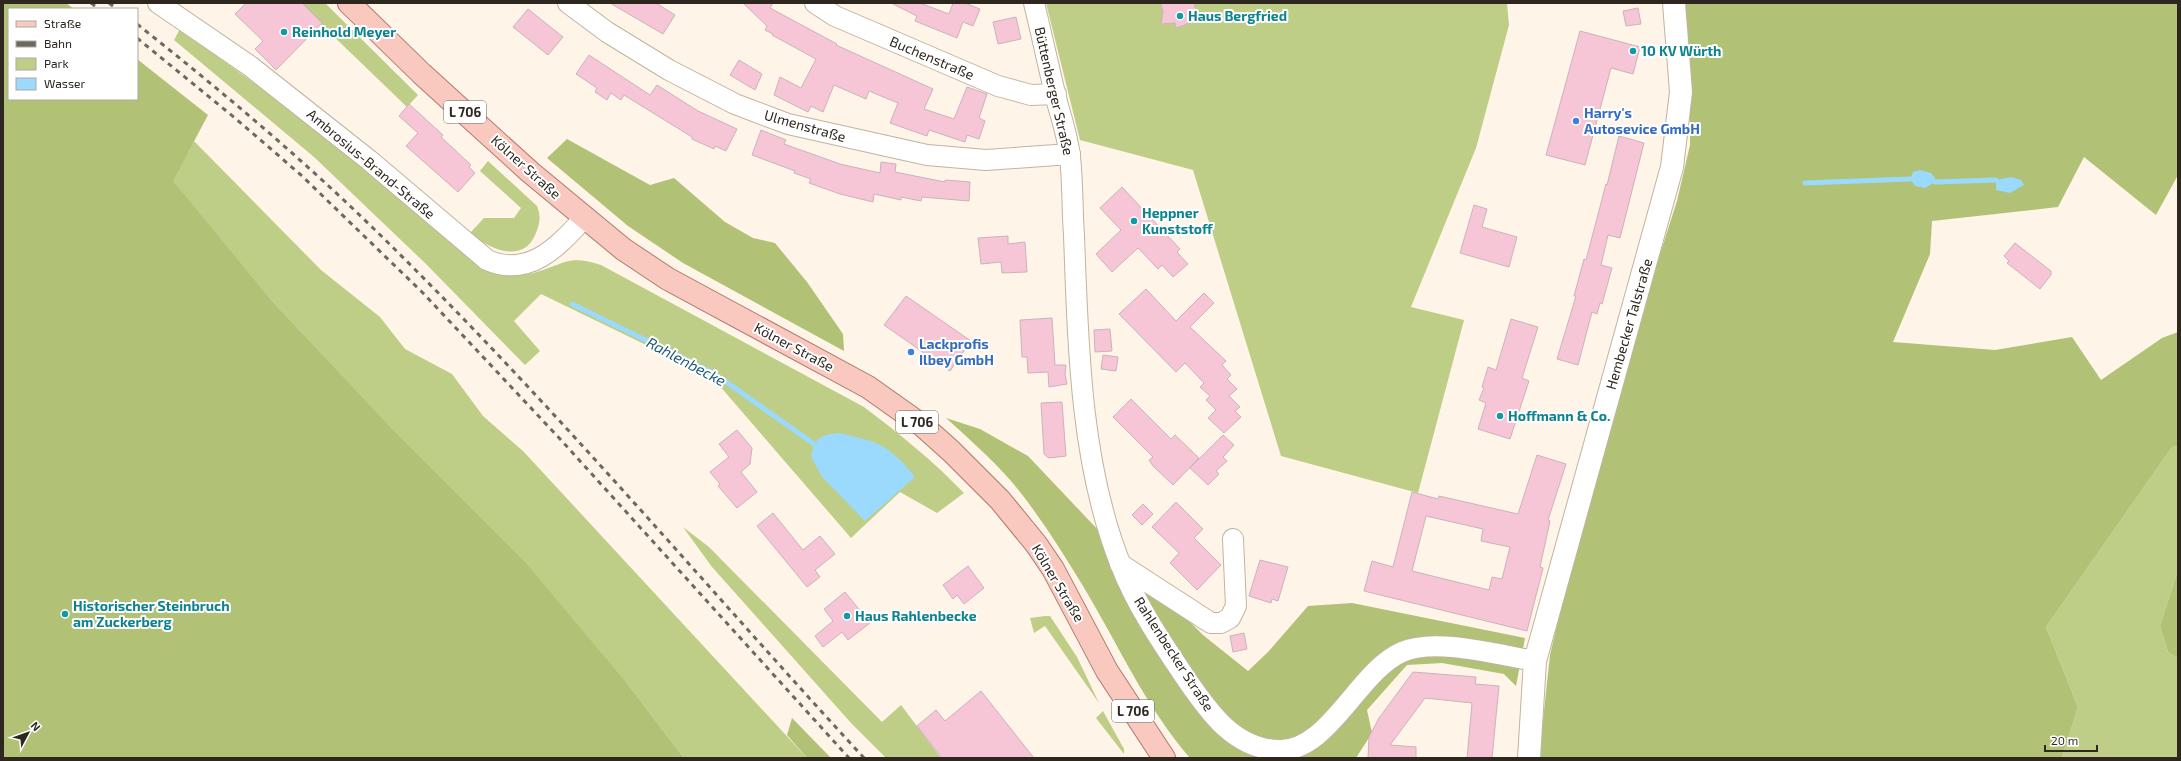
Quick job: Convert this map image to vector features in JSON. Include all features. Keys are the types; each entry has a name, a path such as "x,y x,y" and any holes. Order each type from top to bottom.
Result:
{"main road":[{"name":"Kölner Straße","path":"349,3 422,74 530,172 623,249 668,279 868,387 923,426 952,451 1000,500 1036,544 1053,569 1106,670 1164,758"}],"street":[{"name":"Ambrosius-Brand-Straße","path":"158,3 250,66 369,160 487,260 497,264 513,267 528,263 561,244 584,218"},
{"name":"Ulmenstraße","path":"568,3 607,32 669,70 735,104 788,124 926,155 986,160 1070,154"},
{"name":"Buchenstraße","path":"815,3 835,16 998,86 1031,95 1056,94"},
{"name":"Büttenberger Straße","path":"1034,3 1070,154 1075,276"},
{"name":"Hembecker Talstraße","path":"1529,758 1535,661 1672,167 1681,92 1674,3"},
{"name":"Rahlenbecker Straße","path":"1075,276 1084,417 1102,500 1120,564 1150,622 1208,711 1225,729 1258,746 1274,750 1293,748 1319,733 1341,711 1375,671 1401,652 1418,647 1457,648 1535,661"},
{"path":"1120,564 1211,623 1221,623 1230,618 1236,606 1233,539"}],"green space":[{"path":"3,3 66,3 73,8 8,8 8,100 138,100 138,60 208,115 173,181 273,302 390,427 525,562 630,687 684,758 3,758"},
{"path":"299,3 325,3 418,95 407,107"},
{"path":"1046,3 1507,3 1509,25 1476,148 1411,307 1464,320 1418,493 1281,456 1193,170 1080,140"},
{"path":"1683,3 2178,3 2178,175 2156,215 2084,157 2058,207 1932,221 1930,254 1893,342 1995,350 2072,337 2101,380 2162,338 2178,332 2178,446 2172,447 2046,627 2078,707 2062,758 1539,758 1550,655 1601,439 1677,201 1690,145 1690,106"},
{"path":"180,29 328,137 460,251 478,263 496,271 516,274 537,272 574,260 601,265 864,407 916,448 964,493 937,513 900,492 851,538 712,377 541,294 514,321 540,351 525,365 426,264 314,157 174,40"},
{"path":"567,139 650,185 674,178 725,222 753,238 775,243 807,282 843,334 844,351 683,263 628,226 547,158"},
{"path":"194,141 321,270 380,317 405,349 452,374 483,416 523,451 807,758 684,758 630,687 273,302 172,181"},
{"path":"488,161 537,206 539,223 536,233 530,243 523,249 505,251 495,248 477,239 470,233 484,218 514,218 521,208 480,171"},
{"path":"946,418 980,429 1028,456 1100,532 1203,635 1248,671 1268,652 1308,606 1352,603 1525,638 1516,686 1504,674 1442,663 1407,665 1367,710 1372,733 1356,758 1190,758 1159,717 1083,586 1040,519 1011,481 979,448"},
{"path":"2178,446 2178,570 2160,626 2168,652 2178,658 2178,758 2062,758 2078,707 2046,627 2172,447"},
{"path":"683,527 709,547 882,722 901,705 941,758 886,758 851,723 712,567"},
{"path":"2178,570 2178,658 2168,652 2160,626"},
{"path":"1050,616 1077,657 1099,703 1045,626 1034,633 1030,618"},
{"path":"1103,711 1124,749 1124,754 1096,718"},
{"path":"792,718 831,758 807,758 787,735"}],"water":[{"path":"1920,170 1931,173 1935,178 1935,182 1925,188 1915,186 1910,179 1913,172"},
{"path":"2011,177 2021,180 2024,185 2010,193 1996,190 1996,180"},
{"path":"839,433 865,439 883,446 898,458 915,477 865,521 822,477 811,457 814,445 819,438"}],"building":[{"name":"Reinhold Meyer","path":"246,3 302,3 322,23 276,70 255,49 263,41 235,14"},
{"path":"610,3 656,3 675,15 663,34"},
{"path":"743,3 773,3 770,8 837,44 836,45 933,89 924,109 954,119 967,87 987,94 979,118 985,121 979,139 967,135 965,142 929,130 927,136 890,123 898,103 869,91 866,99 834,85 823,112 811,106 808,112 774,95 780,77 801,88 816,59 765,30 767,26"},
{"path":"891,3 920,3 949,14 953,3 965,3 980,9 973,26 963,22 957,38 915,21 917,16"},
{"name":"Haus Bergfried","path":"1161,3 1194,3 1195,8 1200,13 1185,25 1176,28 1175,23 1161,24 1163,12"},
{"path":"1638,8 1641,24 1626,26 1623,11"},
{"path":"528,9 563,37 548,55 513,27"},
{"path":"1016,17 1021,39 998,44 993,22"},
{"name":"Harry's Autosevice GmbH","path":"1580,31 1640,47 1633,74 1611,68 1585,165 1546,155"},
{"path":"589,55 650,95 657,85 698,111 737,129 726,151 715,146 714,149 692,139 692,137 624,95 621,100 611,93 607,100 595,92 597,88 576,74"},
{"path":"739,60 762,74 755,90 730,75"},
{"path":"409,104 443,135 441,137 471,165 469,167 475,173 458,192 406,146 418,133 399,116"},
{"path":"761,130 786,140 784,144 840,164 880,173 881,162 896,164 895,172 945,182 945,180 970,182 969,201 922,197 921,201 901,197 901,200 874,194 873,202 840,194 809,183 811,179 794,173 795,171 752,155"},
{"path":"1619,136 1644,143 1620,238 1608,235 1601,265 1612,268 1602,304 1600,303 1597,314 1592,312 1578,365 1557,359 1576,296 1574,296 1584,259 1586,260 1606,184 1607,185"},
{"path":"1122,187 1180,249 1177,252 1188,264 1173,277 1162,265 1158,269 1138,248 1112,272 1096,254 1121,230 1100,208"},
{"path":"1474,205 1487,209 1482,227 1517,237 1509,267 1460,253"},
{"path":"1008,236 1008,244 1025,242 1027,272 1002,273 1001,262 981,264 978,238"},
{"path":"2015,243 2051,271 2051,275 2040,289 2007,263 2009,261 2004,256"},
{"path":"1146,289 1176,321 1204,293 1214,303 1190,327 1226,361 1222,365 1231,375 1227,379 1237,389 1229,396 1240,407 1235,411 1241,417 1224,433 1208,418 1216,410 1206,400 1210,396 1200,387 1204,383 1185,363 1176,372 1119,314"},
{"path":"906,296 971,341 950,371 884,325"},
{"path":"1052,318 1055,365 1066,365 1065,374 1067,384 1049,387 1048,372 1028,373 1027,357 1022,357 1020,320"},
{"name":"Hoffmann & Co.","path":"1511,319 1538,327 1522,378 1529,381 1510,439 1478,429 1486,403 1479,400 1484,388 1482,387 1488,367 1496,370"},
{"path":"1110,329 1112,351 1095,352 1094,330"},
{"path":"1103,355 1118,357 1116,371 1101,369"},
{"path":"1131,399 1171,439 1175,435 1199,458 1173,485 1153,466 1149,460 1153,457 1113,417"},
{"path":"1062,402 1066,456 1049,458 1044,454 1041,403"},
{"path":"737,430 752,448 750,464 741,472 757,492 737,508 718,486 720,484 710,472 729,457 719,444"},
{"path":"1223,435 1234,445 1223,457 1227,461 1216,471 1219,474 1208,485 1190,468"},
{"path":"1537,455 1566,464 1548,520 1550,521 1540,567 1543,568 1527,631 1364,591 1372,561 1393,567 1412,492 1438,499 1439,496 1518,514","holes":["1426,516 1483,529 1481,541 1510,547 1502,579 1492,577 1489,590 1412,571"]},
{"path":"1176,502 1203,529 1194,538 1221,565 1197,590 1170,563 1179,553 1152,527"},
{"path":"1143,504 1153,514 1142,525 1132,515"},
{"path":"773,513 803,550 820,536 835,554 815,570 820,577 807,587 757,526"},
{"path":"1260,560 1288,567 1278,601 1272,599 1271,603 1249,596"},
{"path":"968,566 984,588 964,604 957,595 953,599 943,585"},
{"name":"Haus Rahlenbecke","path":"845,592 870,623 848,640 842,632 823,647 815,636 833,621 824,609"},
{"path":"1244,633 1247,649 1233,652 1230,636"},
{"path":"1413,672 1476,677 1475,684 1499,686 1492,758 1467,758 1472,703 1425,698 1390,745 1416,747 1416,758 1368,758 1369,737 1379,718"},
{"path":"981,691 1034,758 942,758 917,726 936,710 945,721"}],"waterway":[{"path":"1805,183 1910,179"},
{"path":"1935,182 1996,180"},
{"name":"Rahlenbecke","path":"572,304 715,374 814,444"}],"railway":[{"path":"91,3 98,8"},
{"path":"109,3 116,8"},
{"path":"138,25 228,98 287,149 345,201 437,292 561,423 864,758"},
{"path":"138,39 235,118 301,175 423,293 561,440 849,758"}],"place":[{"name":"Haus Bergfried","path":"1180,16"},
{"name":"Reinhold Meyer","path":"284,32"},
{"name":"10 KV Würth","path":"1633,51"},
{"name":"Harry's Autosevice GmbH","path":"1576,121"},
{"name":"Heppner Kunststoff","path":"1134,221"},
{"name":"Lackprofis Ilbey GmbH","path":"911,352"},
{"name":"Hoffmann & Co.","path":"1500,416"},
{"name":"Historischer Steinbruch am Zuckerberg","path":"65,614"},
{"name":"Haus Rahlenbecke","path":"847,616"}]}
